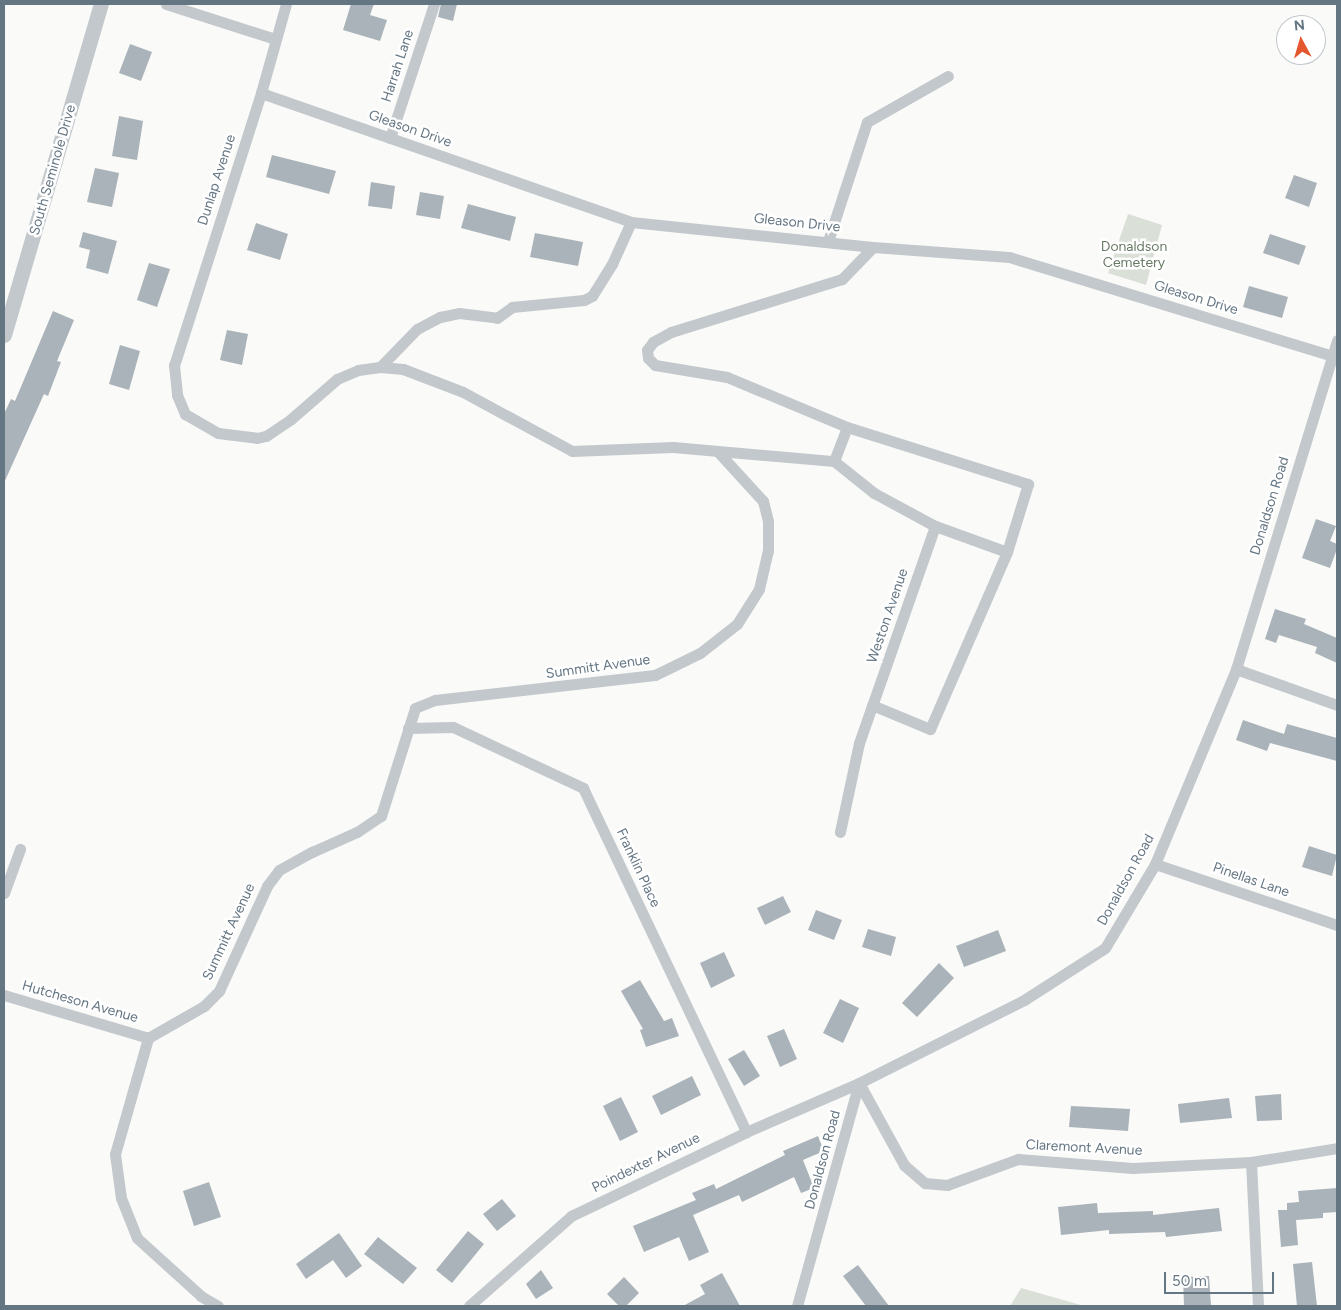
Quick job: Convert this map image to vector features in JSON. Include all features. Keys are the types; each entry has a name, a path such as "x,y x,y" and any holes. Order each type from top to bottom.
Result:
{"street":[{"name":"South Seminole Drive","path":"4,335 101,4"},
{"path":"166,4 275,39"},
{"name":"Dunlap Avenue","path":"286,4 261,93 174,365 176,395 185,414 218,433 256,438 274,432 292,419 337,379 358,370 380,367"},
{"name":"Harrah Lane","path":"390,138 434,4"},
{"path":"828,241 866,122 948,76"},
{"name":"Gleason Drive","path":"261,93 631,222 873,247 1009,257 1335,356"},
{"path":"380,367 417,329 440,317 459,314 497,318 512,307 584,300 592,296 612,264 631,222"},
{"path":"872,705 930,729 1006,552 1028,484 847,427 727,377 655,365 648,358 647,350 652,342 670,332 842,279 873,247"},
{"name":"Donaldson Road","path":"797,1306 859,1083 1024,1000 1105,948 1155,864 1236,670 1335,356 1337,340"},
{"path":"380,367 403,368 464,392 572,451 673,447 719,453 765,453 834,461 874,493 935,526 1006,552"},
{"path":"834,461 847,427"},
{"name":"Summitt Avenue","path":"148,1038 204,1006 219,990 267,886 279,870 312,852 364,829 381,816 415,708 436,700 655,675 719,641 737,624 759,590 769,535 763,501 719,453"},
{"name":"Weston Avenue","path":"840,832 859,743 935,526"},
{"path":"1236,670 1337,705"},
{"name":"Franklin Place","path":"408,728 453,727 584,788 746,1132"},
{"path":"4,893 20,849"},
{"name":"Pinellas Lane","path":"1155,864 1337,925"},
{"name":"Hutcheson Avenue","path":"4,995 148,1038"},
{"path":"148,1038 115,1154 121,1198 136,1238 201,1296 218,1306"},
{"name":"Poindexter Avenue","path":"469,1306 572,1216 746,1132 859,1083"},
{"name":"Claremont Avenue","path":"859,1083 904,1165 925,1182 947,1185 1018,1159 1133,1168 1251,1162 1337,1148"},
{"path":"1251,1162 1258,1306"}],"green space":[{"name":"Donaldson Cemetery","path":"1128,214 1162,225 1146,285 1108,273"},
{"path":"1021,1288 1081,1305 1085,1306 1010,1306"}],"building":[{"path":"351,4 374,4 370,15 387,20 380,41 343,30"},
{"path":"441,4 457,4 453,21 438,17"},
{"path":"130,44 152,52 141,81 119,73"},
{"path":"119,116 143,121 137,160 112,156"},
{"path":"272,155 336,171 329,194 266,177"},
{"path":"95,168 119,173 112,207 87,202"},
{"path":"1294,175 1317,183 1309,207 1285,198"},
{"path":"371,182 395,186 392,209 368,206"},
{"path":"420,192 444,196 440,219 416,215"},
{"path":"468,204 516,217 510,241 461,228"},
{"path":"256,223 288,234 280,260 247,250"},
{"path":"83,232 117,241 108,274 86,268 90,250 79,247"},
{"path":"535,233 583,242 578,266 530,257"},
{"path":"1270,234 1306,246 1299,265 1263,253"},
{"path":"149,263 170,269 157,307 137,300"},
{"path":"1249,286 1288,297 1282,318 1243,307"},
{"path":"53,311 74,320 57,361 61,362 48,396 44,394 4,483 4,414 11,399 15,401"},
{"path":"227,330 248,334 242,365 220,360"},
{"path":"120,345 140,351 129,390 109,384"},
{"path":"1316,519 1336,526 1330,541 1337,544 1337,549 1330,568 1302,558"},
{"path":"1275,609 1306,619 1304,624 1337,638 1337,663 1315,653 1317,647 1279,635 1276,643 1265,639"},
{"path":"1243,720 1284,734 1287,724 1337,738 1337,761 1270,743 1267,751 1236,740"},
{"path":"1309,846 1337,855 1332,876 1302,867"},
{"path":"783,896 791,912 765,925 757,908"},
{"path":"816,910 842,920 834,940 808,930"},
{"path":"868,929 896,937 891,956 862,947"},
{"path":"998,930 1006,951 964,967 956,946"},
{"path":"724,952 735,976 711,988 700,963"},
{"path":"939,963 954,978 917,1017 902,1003"},
{"path":"640,980 664,1021 672,1018 679,1036 646,1047 640,1030 643,1029 621,991"},
{"path":"840,999 859,1008 843,1043 823,1033"},
{"path":"784,1029 797,1059 780,1067 767,1036"},
{"path":"744,1050 760,1076 744,1086 728,1059"},
{"path":"692,1076 701,1095 661,1115 652,1096"},
{"path":"1281,1094 1282,1120 1257,1121 1255,1096"},
{"path":"621,1097 638,1132 620,1141 603,1106"},
{"path":"1229,1098 1232,1118 1180,1123 1178,1104"},
{"path":"1071,1106 1130,1109 1128,1131 1069,1127"},
{"path":"818,1136 824,1151 803,1160 814,1188 801,1193 794,1177 742,1202 739,1195 693,1215 709,1252 689,1261 679,1237 644,1252 633,1226 696,1200 692,1193 714,1184 716,1189 785,1155 783,1151"},
{"path":"209,1182 221,1217 194,1226 183,1191"},
{"path":"1337,1188 1337,1212 1323,1213 1323,1218 1296,1220 1298,1245 1281,1247 1278,1210 1287,1210 1287,1203 1299,1202 1298,1191"},
{"path":"502,1199 516,1216 497,1231 483,1214"},
{"path":"1097,1203 1098,1213 1153,1211 1153,1215 1219,1208 1222,1231 1166,1237 1165,1232 1109,1234 1109,1230 1061,1235 1058,1207"},
{"path":"468,1231 484,1244 452,1283 436,1270"},
{"path":"339,1233 362,1266 346,1278 333,1260 306,1279 296,1264"},
{"path":"378,1237 417,1268 403,1284 364,1254"},
{"path":"1312,1262 1317,1306 1297,1306 1293,1264"},
{"path":"858,1265 889,1306 866,1306 843,1276"},
{"path":"541,1270 553,1288 536,1299 526,1284"},
{"path":"722,1273 740,1306 683,1306 705,1294 700,1285"},
{"path":"1209,1276 1211,1306 1184,1306 1183,1277"},
{"path":"624,1277 639,1293 626,1306 619,1306 607,1294"}]}
